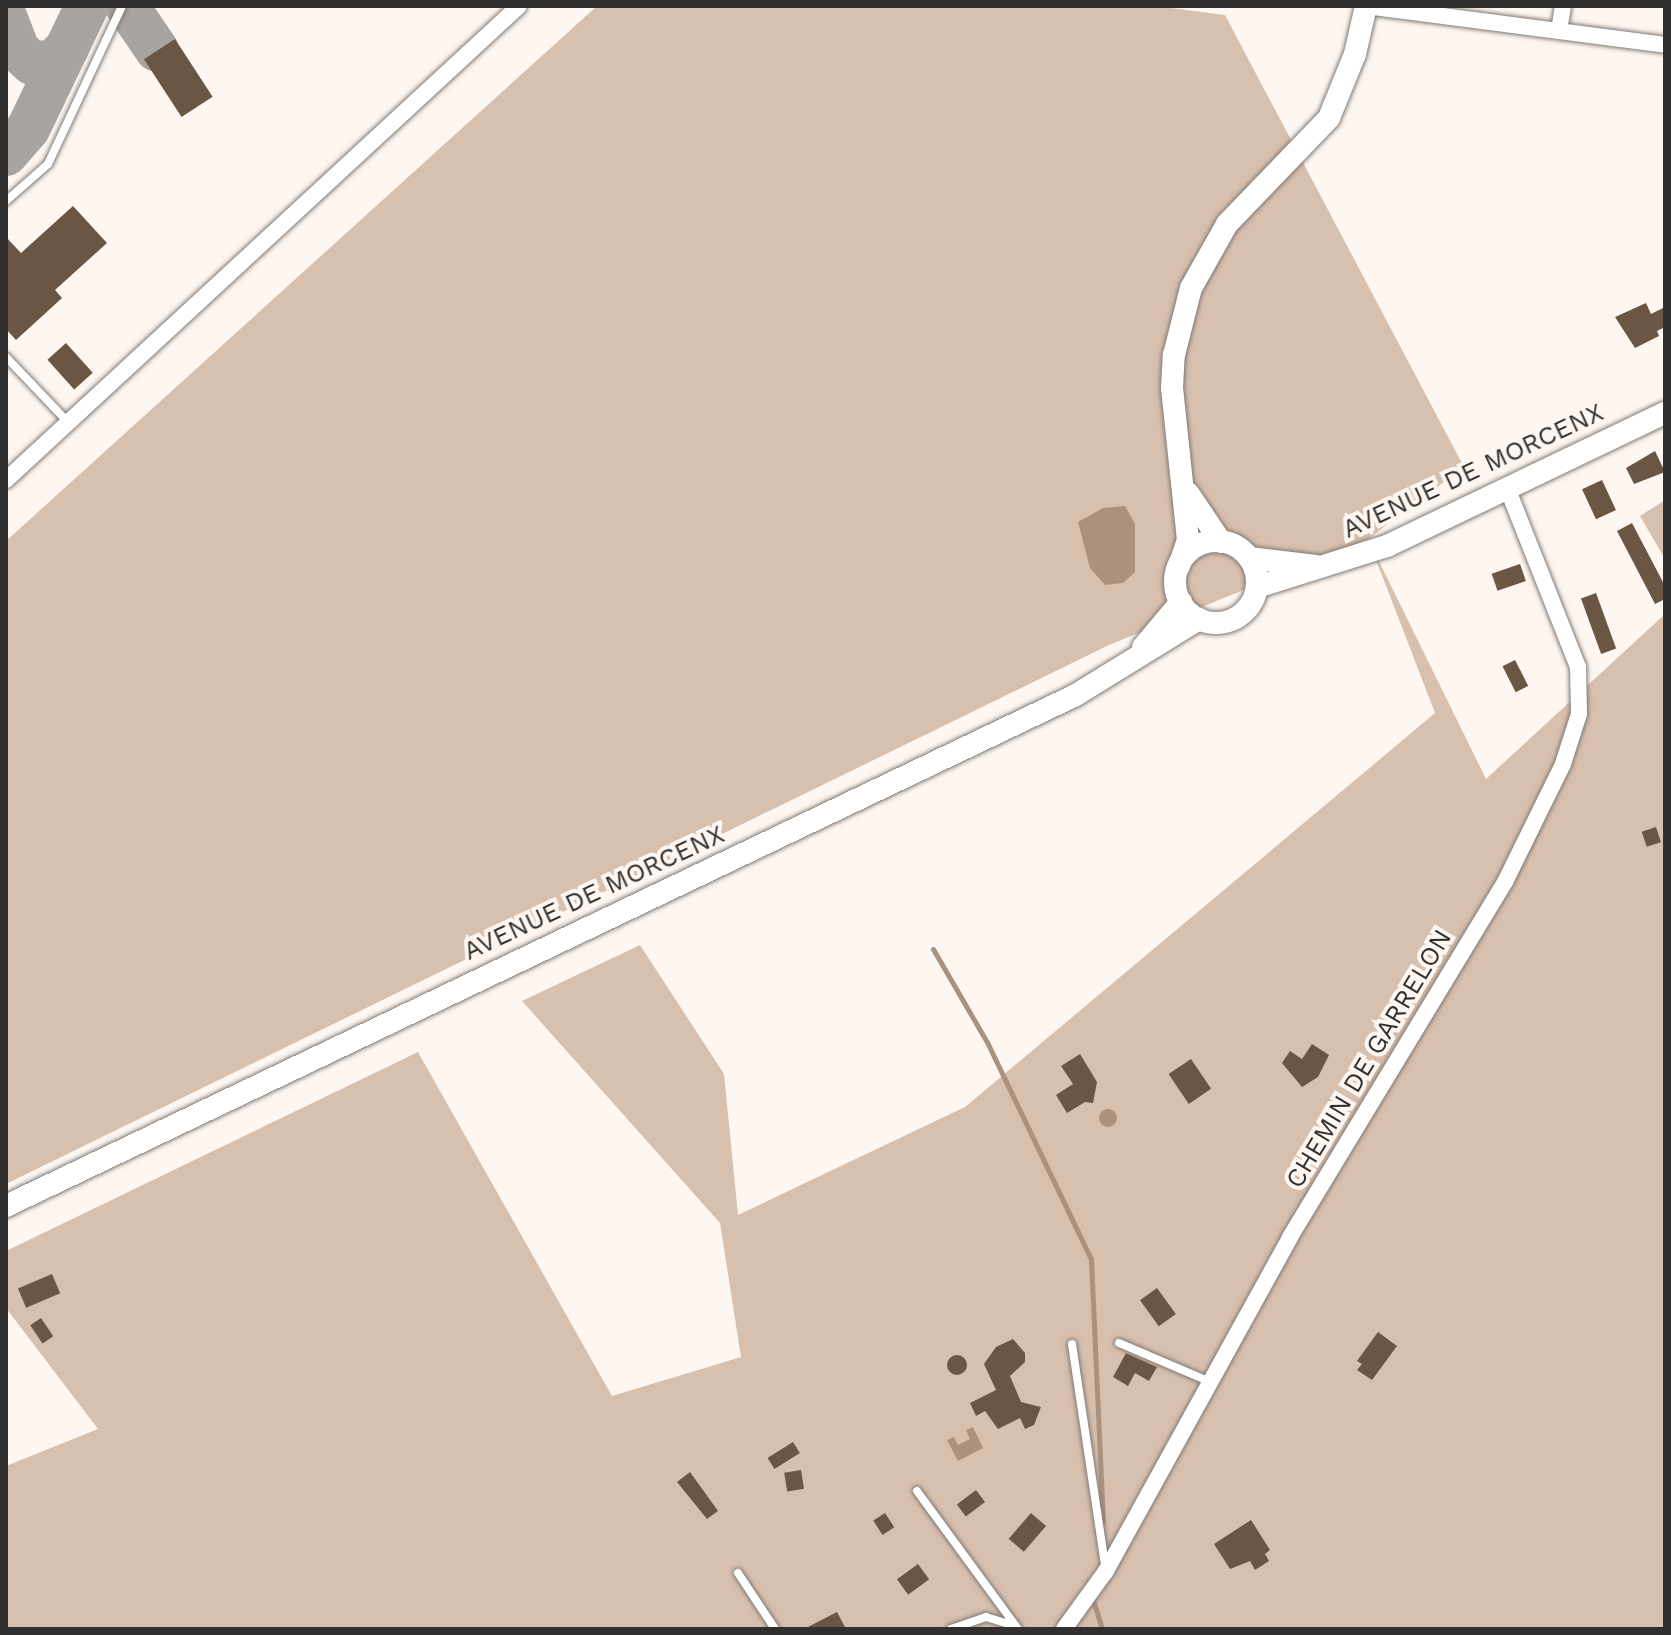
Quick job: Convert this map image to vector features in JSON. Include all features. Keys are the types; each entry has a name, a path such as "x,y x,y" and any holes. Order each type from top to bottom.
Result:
{"main road":[{"path":"1249,558 1257,587 1253,599 1236,618 1224,622 1199,619 1181,602 1179,566 1188,540 1172,388 1174,355 1191,288 1227,224 1329,118 1355,54 1366,6"},
{"name":"AVENUE DE MORCENX","path":"1257,587 1387,546 1665,413"},
{"path":"1185,489 1221,542 1249,558 1325,567"},
{"path":"1179,566 1196,547 1221,542"},
{"path":"1129,663 1181,602"},
{"name":"AVENUE DE MORCENX","path":"6,1206 1074,696 1199,619"}],"street":[{"path":"6,480 519,6"},
{"path":"1366,6 1665,45"},
{"path":"1559,31 1563,6"},
{"name":"CHEMIN DE GARRELON","path":"1064,1629 1106,1571 1208,1381 1505,882 1563,764 1579,714 1578,667 1507,488"}],"lane":[{"path":"6,201 48,164 122,6"},
{"path":"6,357 68,423"},
{"path":"1119,1343 1208,1381"},
{"path":"1072,1344 1106,1571"},
{"path":"917,1491 1017,1628"},
{"path":"738,1573 775,1629"},
{"path":"951,1629 986,1617 1017,1628"}],"shaded area":[{"path":"597,6 1155,6 1225,15 1464,467 1368,539 1109,645 6,1184 6,541"},
{"path":"1665,500 1665,559 1640,516"},
{"path":"1125,506 1135,524 1135,572 1123,583 1105,585 1090,568 1078,522 1103,508"},
{"path":"1368,539 1486,779 1665,614 1665,1629 6,1629 6,1466 98,1429 6,1308 6,1251 418,1052 612,1396 741,1357 720,1223 522,1001 640,945 724,1074 738,1215 965,1107 1435,713"},
{"path":"1108,1109 1117,1118 1108,1127 1099,1118"},
{"path":"973,1427 983,1448 958,1461 947,1440 954,1437 958,1445 970,1439 966,1430"}],"building":[{"path":"175,39 213,97 182,117 144,59"},
{"path":"73,206 107,243 55,290 62,298 16,340 6,329 6,237 21,253"},
{"path":"1646,303 1651,314 1665,307 1665,327 1657,331 1659,336 1635,348 1615,317"},
{"path":"66,343 93,373 74,389 47,360"},
{"path":"1655,451 1665,472 1634,484 1626,468"},
{"path":"1602,480 1616,510 1596,519 1582,489"},
{"path":"1632,523 1665,586 1665,599 1655,604 1617,531"},
{"path":"1520,564 1526,581 1497,591 1492,574"},
{"path":"1596,593 1616,648 1601,654 1581,598"},
{"path":"1515,660 1528,686 1516,692 1503,666"},
{"path":"1656,827 1661,842 1647,847 1642,832"},
{"path":"1312,1044 1329,1055 1318,1077 1302,1087 1282,1063 1290,1051 1302,1059"},
{"path":"1080,1054 1097,1082 1093,1103 1085,1102 1067,1113 1056,1095 1073,1084 1061,1066"},
{"path":"1191,1059 1211,1089 1189,1104 1169,1074"},
{"path":"52,1274 60,1293 26,1308 18,1288"},
{"path":"1157,1288 1176,1314 1159,1326 1140,1300"},
{"path":"41,1318 53,1336 43,1344 30,1325"},
{"path":"1378,1332 1397,1346 1372,1380 1357,1370 1362,1364 1357,1361"},
{"path":"1013,1339 1025,1353 1025,1362 1010,1376 1021,1402 1041,1407 1034,1425 1025,1429 1020,1418 998,1429 985,1411 976,1416 970,1403 996,1390 984,1364 996,1347"},
{"path":"1126,1353 1157,1367 1149,1381 1135,1373 1128,1386 1113,1377"},
{"path":"957,1355 964,1358 967,1365 964,1372 957,1375 950,1372 947,1365 950,1358"},
{"path":"793,1442 800,1453 774,1469 768,1458"},
{"path":"801,1470 804,1489 787,1491 784,1473"},
{"path":"690,1472 718,1511 707,1519 677,1482"},
{"path":"976,1490 985,1502 966,1516 957,1504"},
{"path":"885,1513 894,1527 883,1535 873,1521"},
{"path":"1031,1513 1046,1526 1024,1552 1009,1539"},
{"path":"1251,1520 1270,1550 1265,1554 1269,1561 1255,1570 1250,1561 1230,1569 1214,1544"},
{"path":"918,1564 929,1579 908,1595 897,1579"},
{"path":"837,1612 846,1629 804,1629"}],"waterway":[{"path":"933,949 987,1042 1091,1259 1103,1522"},
{"path":"1094,1603 1102,1629"}],"taxiway":[{"path":"6,154 28,129 87,6"},
{"path":"127,6 157,50"},
{"path":"6,19 18,50 32,63 53,62 67,48"}]}
